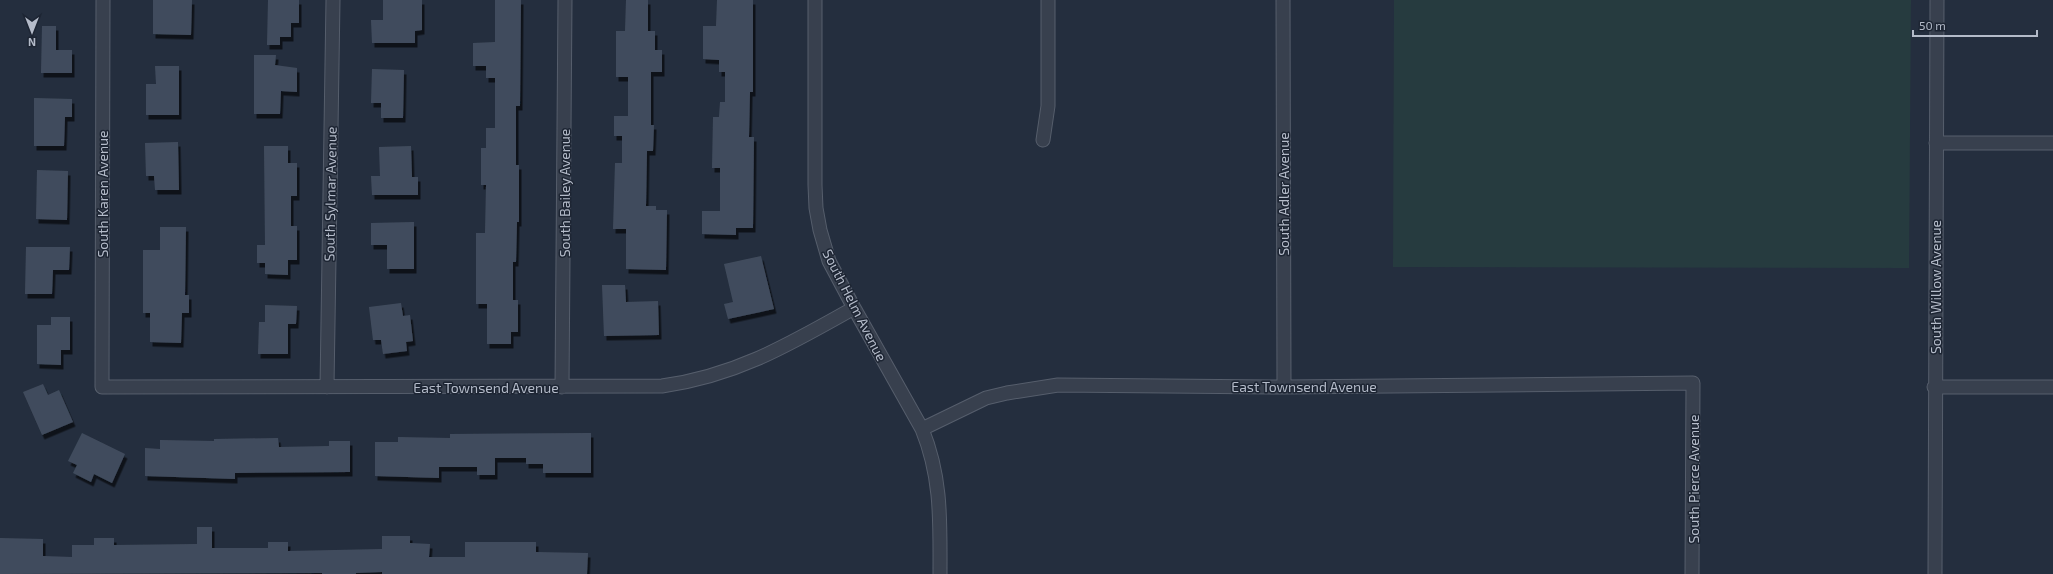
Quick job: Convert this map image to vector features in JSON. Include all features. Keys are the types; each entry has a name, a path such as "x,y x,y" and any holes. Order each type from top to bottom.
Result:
{"street":[{"name":"South Karen Avenue","path":"102,387 103,0"},
{"name":"South Sylmar Avenue","path":"327,387 333,0"},
{"name":"South Bailey Avenue","path":"562,387 565,0"},
{"name":"South Helm Avenue","path":"814,0 816,208 827,254 854,308 922,429 930,449 938,486 940,504 940,574"},
{"path":"1043,140 1048,106 1048,0"},
{"name":"South Adler Avenue","path":"1283,0 1284,387"},
{"name":"South Willow Avenue","path":"1935,574 1934,387 1937,0"},
{"path":"1936,143 2053,143"},
{"name":"East Townsend Avenue","path":"102,387 662,386 720,374 777,351 854,308"},
{"name":"East Townsend Avenue","path":"922,429 986,398 1032,388 1058,385 1284,387 1693,383"},
{"name":"South Pierce Avenue","path":"1692,574 1693,383"},
{"path":"1934,387 2053,387"}],"green space":[{"path":"1394,0 1911,0 1909,268 1393,267"}],"building":[{"path":"153,0 192,0 191,35 153,34"},
{"path":"268,0 299,0 299,23 291,23 291,37 280,37 280,45 267,45"},
{"path":"383,0 422,0 422,30 415,31 415,43 372,43 371,20 383,20"},
{"path":"495,0 521,0 520,106 516,106 516,165 519,165 519,222 517,222 516,262 513,262 513,300 518,300 518,332 511,332 511,344 487,344 487,304 476,304 476,233 485,233 486,185 481,185 481,148 486,148 486,128 495,128 495,78 486,78 486,66 473,66 473,43 495,42"},
{"path":"626,0 648,0 648,31 655,31 655,50 662,50 662,72 651,72 651,125 654,125 653,151 647,151 646,206 656,206 656,210 667,210 666,270 626,269 626,229 613,229 615,163 622,163 622,136 614,136 614,116 628,116 628,77 616,77 616,31 625,31"},
{"path":"717,0 753,0 753,92 750,92 749,137 754,137 753,228 736,228 736,235 702,234 702,211 720,211 720,168 712,168 713,117 719,117 720,102 725,102 725,72 719,72 719,60 703,59 703,26 716,26"},
{"path":"42,26 56,26 56,50 72,50 72,73 41,73"},
{"path":"254,55 276,55 275,65 297,68 297,92 281,91 280,114 254,114"},
{"path":"155,66 179,66 179,115 146,115 146,84 156,84"},
{"path":"372,69 404,70 403,118 381,118 381,103 371,103"},
{"path":"34,98 72,99 72,117 65,117 64,146 34,146"},
{"path":"178,142 179,190 155,190 154,176 146,176 145,143"},
{"path":"264,146 288,146 288,163 297,163 297,196 291,196 291,226 297,226 297,260 288,260 288,275 265,274 265,263 257,263 257,245 265,245"},
{"path":"411,146 412,177 418,177 418,195 372,195 371,176 380,176 379,147"},
{"path":"37,170 68,171 67,220 36,219"},
{"path":"414,222 414,269 387,269 387,245 371,245 371,223"},
{"path":"160,227 186,227 185,295 189,295 189,313 182,313 181,343 150,342 150,313 143,313 143,250 160,250"},
{"path":"26,247 70,247 69,270 53,270 52,294 25,294"},
{"path":"761,256 774,309 728,319 724,304 733,302 724,264"},
{"path":"602,285 625,285 626,302 658,301 659,335 604,336"},
{"path":"401,303 403,316 410,315 413,341 406,342 407,351 383,354 381,340 373,340 369,307"},
{"path":"265,305 297,306 296,324 288,324 288,354 258,354 259,322 265,322"},
{"path":"51,317 70,317 70,350 61,350 61,365 37,364 37,325 51,325"},
{"path":"43,384 48,395 59,390 73,422 42,435 23,392"},
{"path":"82,433 125,454 112,483 94,474 91,482 73,473 77,465 68,461"},
{"path":"591,433 591,473 543,473 543,464 526,464 526,458 495,458 495,475 477,475 477,467 439,467 439,478 375,476 375,442 398,442 398,437 450,438 450,434"},
{"path":"278,438 279,447 329,446 329,441 350,441 350,472 235,473 235,479 145,476 145,448 160,449 160,440 214,441 214,439"},
{"path":"197,527 212,527 212,548 268,548 268,542 288,542 288,551 382,549 382,536 410,536 410,543 430,544 429,557 465,557 465,542 536,542 536,552 588,553 587,574 382,574 382,572 356,574 0,574 0,538 43,539 43,556 72,557 72,545 94,545 94,538 114,538 114,545 197,544"}]}
